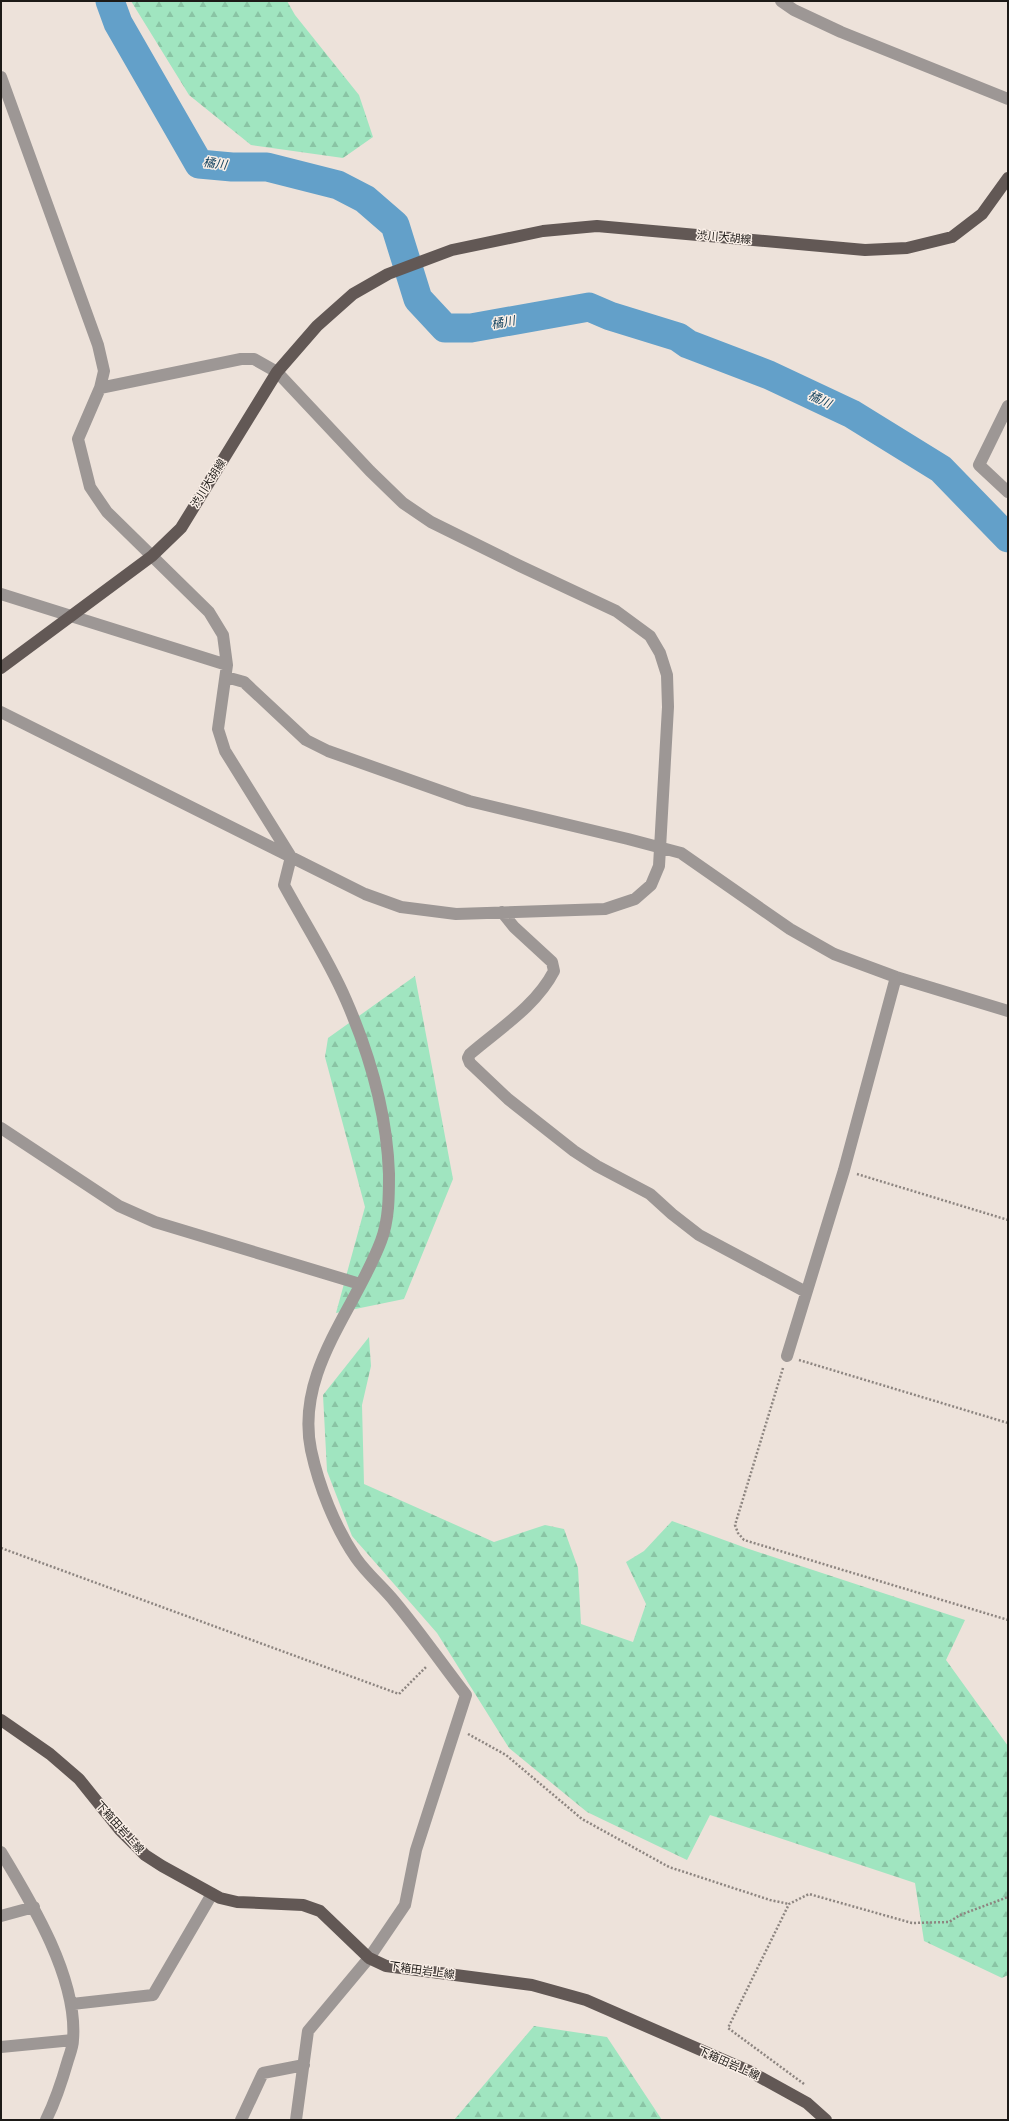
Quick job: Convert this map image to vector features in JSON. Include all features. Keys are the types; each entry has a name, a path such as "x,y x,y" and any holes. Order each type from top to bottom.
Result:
{"main road":[{"name":"渋川大胡線","path":"1,668 152,556 181,528 277,372 317,326 353,294 388,274 452,250 543,231 597,226 865,250 907,248 952,237 982,214 1008,178"},
{"name":"下箱田岩上線","path":"1,1720 50,1754 78,1779 120,1830 146,1855 220,1898 237,1902 303,1905 320,1911 369,1958 386,1966 532,1985 586,2000 750,2070 807,2103 826,2120"}],"street":[{"path":"781,1 794,10 841,32 1008,99"},
{"path":"1,76 98,345 104,371 100,388 78,439 90,486 107,512 209,612 224,635 226,671 218,729 225,751 291,857 284,885 345,998 364,1044 377,1089 388,1152 389,1202 382,1240 317,1372 307,1412 312,1450 325,1494 340,1532 357,1560 394,1601 466,1695 457,1728 416,1850 405,1905 369,1958 308,2031 296,2120"},
{"path":"1,712 365,894 401,907 456,914 605,909 636,899 651,885 659,866 668,707 667,675 660,653 650,636 616,611 431,522 403,503 370,471 277,372 254,359 241,359 100,388"},
{"path":"1008,406 979,465 1008,492"},
{"path":"1,594 73,615 226,671 244,682 306,740 328,751 469,800 680,853 790,929 834,954 896,977 1008,1011"},
{"path":"502,912 514,927 552,962 554,971 548,984 523,1009 470,1054 468,1058 470,1063 508,1099 574,1151 597,1166 650,1194 672,1214 699,1235 806,1292"},
{"path":"787,1356 844,1170 896,977"},
{"path":"1,1128 119,1206 155,1222 360,1284"},
{"path":"1,1852 34,1907 47,1934 72,2004 74,2040 56,2100 46,2120"},
{"path":"72,2004 153,1995 212,1894"},
{"path":"1,1916 34,1907"},
{"path":"1,2047 74,2040"},
{"path":"241,2120 263,2073 304,2065"}],"path":[{"path":"844,1170 1008,1220"},
{"path":"1008,1423 787,1356 735,1525 738,1533 744,1540 1008,1620"},
{"path":"1,1548 399,1694 436,1657"},
{"path":"457,1728 506,1755 582,1819 669,1867 770,1900 788,1904 809,1894 912,1923 949,1922 960,1916 1008,1897"},
{"path":"788,1904 728,2028 806,2086"}],"green space":[{"path":"131,1 287,1 295,15 359,95 373,137 343,158 251,145 189,95"},
{"path":"415,976 453,1179 404,1299 336,1313 365,1207 325,1057 328,1038"},
{"path":"369,1337 371,1366 362,1405 364,1484 494,1542 545,1525 564,1529 578,1568 581,1624 633,1642 646,1604 626,1562 644,1551 672,1521 746,1548 965,1620 946,1660 1008,1746 1008,1975 1002,1978 924,1941 915,1883 710,1815 687,1860 587,1812 509,1748 437,1633 352,1536 327,1471 323,1395"},
{"path":"534,2026 607,2037 662,2120 454,2120"}],"waterway":[{"name":"橘川","path":"110,1 118,23 199,164 232,167 267,167 338,185 365,199 395,225 418,299 445,328 471,328 589,307 610,316 678,337 688,344 769,375 852,414 941,469 1008,538"}]}
